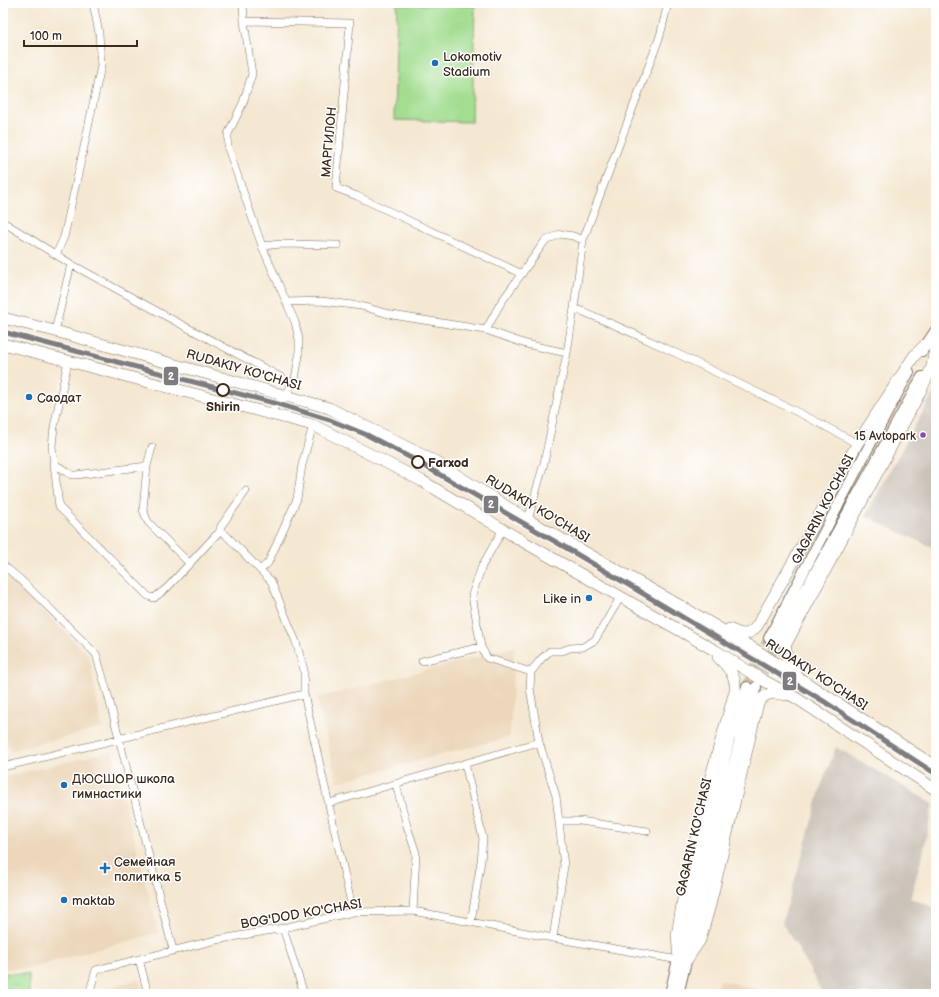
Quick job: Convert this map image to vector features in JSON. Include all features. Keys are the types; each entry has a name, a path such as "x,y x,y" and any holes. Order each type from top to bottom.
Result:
{"main road":[{"name":"RUDAKIY KO'CHASI","path":"3,318 55,331 329,408 434,461 528,520 758,652 936,766"},
{"name":"GAGARIN KO'CHASI","path":"773,640 923,375 936,330"},
{"path":"3,344 313,425 422,481 503,529 657,616 761,679 796,698 936,790"},
{"path":"702,619 742,634 753,631 766,611 857,444 914,356 932,344 934,360 918,396 786,644 788,662 808,684"},
{"path":"657,616 668,600"},
{"path":"683,960 677,935 684,893 707,790 736,686 732,672 708,646"},
{"name":"GAGARIN KO'CHASI","path":"678,994 683,960 729,740 737,713 751,687"},
{"path":"683,960 700,940 710,905 758,703 764,696 772,693 796,698"},
{"path":"906,771 917,755"},
{"name":"GAGARIN KO'CHASI","path":"670,994 683,960"}],"street":[{"path":"56,255 64,237 101,66 99,33 93,3"},
{"path":"243,3 244,21 252,74 243,103 228,134 228,148 262,246 295,322 299,339 299,356 292,383 286,395 269,413"},
{"path":"528,520 544,463 567,353 582,240 660,36 668,3"},
{"name":"МАРГИЛОН","path":"244,21 350,23 336,188 357,196 522,274"},
{"path":"3,222 71,264 292,383"},
{"path":"486,330 500,304 545,241 560,234 573,236 582,240"},
{"path":"262,246 281,244 338,245"},
{"path":"55,331 71,264"},
{"path":"287,302 321,301 361,306 392,315 486,330 526,344 567,353"},
{"path":"574,308 623,328 717,372 832,428 857,444"},
{"path":"68,361 54,427 52,446 59,507 148,596 154,598 167,588 219,533 221,526 246,491"},
{"path":"260,570 268,562 297,499 302,465 313,425"},
{"path":"152,447 147,466 143,510 148,522 190,564"},
{"path":"53,463 76,476 147,466"},
{"path":"503,529 482,566 472,595 481,647 487,658 531,672"},
{"path":"219,533 224,533 271,581 296,642 304,670 304,694 353,912"},
{"path":"3,565 21,580 96,654 120,740 173,950"},
{"path":"553,938 564,866 556,796 539,742 530,688 531,672 541,659 550,651 562,651 570,648 583,647 595,640 621,596"},
{"path":"422,661 481,647"},
{"path":"3,767 120,740 304,694"},
{"path":"329,803 539,742"},
{"path":"464,764 483,839 471,922"},
{"path":"396,784 416,853 413,911"},
{"path":"559,821 580,821 647,832"},
{"name":"BOG'DOD KO'CHASI","path":"89,994 96,970 216,940 283,928 353,912 413,911 553,938 683,960"},
{"path":"283,928 304,994"},
{"path":"139,959 148,994"}],"shaded area":[{"path":"936,388 936,549 865,516"},
{"path":"3,570 89,656 102,728 10,751 3,729"},
{"path":"514,647 510,737 337,782 317,698"},
{"path":"836,747 933,804 923,854 910,898 936,908 936,987 932,994 823,994 799,950 782,923 821,786"},
{"path":"112,751 158,933 26,969 3,969 3,777"},
{"path":"139,979 144,994 105,994 106,989"},
{"path":"719,980 778,994 716,994"}],"green space":[{"name":"Lokomotiv Stadium","path":"397,4 475,6 472,122 394,120"},
{"path":"3,973 29,974 29,994 3,994"}],"tunnel":[{"path":"747,687 757,660 769,638"},
{"path":"757,686 777,642"}],"transit line":[{"name":"2","path":"3,332 278,404 330,420 367,435 411,458 568,549 825,702 936,774"}],"place":[{"name":"Lokomotiv Stadium","path":"435,63"},
{"name":"Shirin","path":"223,390"},
{"name":"Саодат","path":"29,397"},
{"name":"15 Avtopark","path":"923,435"},
{"name":"Farxod","path":"418,462"},
{"name":"Like in","path":"589,598"},
{"name":"ДЮСШОР школа гимнастики","path":"64,785"},
{"name":"Семейная политика 5","path":"105,868"},
{"name":"maktab","path":"64,900"}]}
